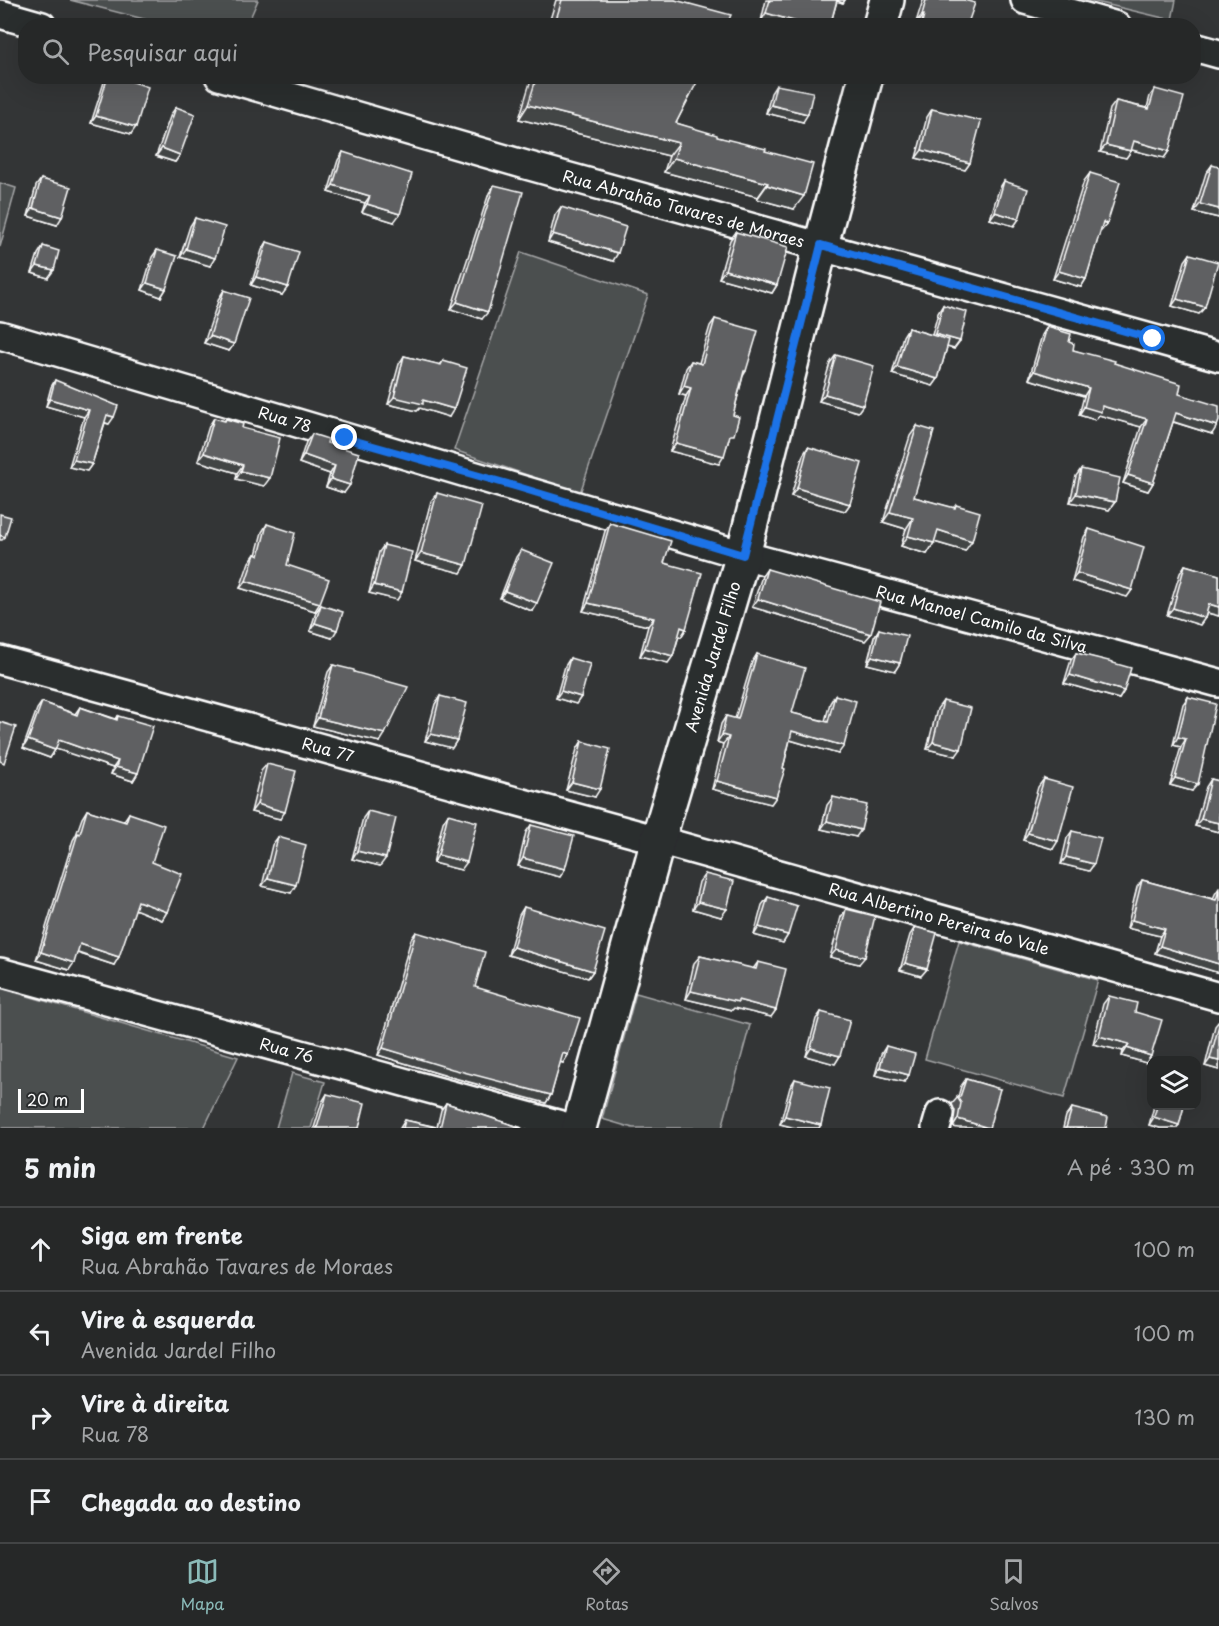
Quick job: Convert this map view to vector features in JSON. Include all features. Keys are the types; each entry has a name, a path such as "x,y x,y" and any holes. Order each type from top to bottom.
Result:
{"main road":[{"path":"882,18 887,0"},
{"name":"Avenida Jardel Filho","path":"579,1128 658,840 743,555 864,84"}],"street":[{"path":"1025,0 1089,18"},
{"path":"0,14 18,19"},
{"path":"1201,49 1219,54"},
{"name":"Rua Abrahão Tavares de Moraes","path":"247,84 526,165 1219,357"},
{"name":"Rua 78","path":"0,335 743,555"},
{"name":"Rua Manoel Camilo da Silva","path":"743,555 1219,683"},
{"name":"Rua 77","path":"0,660 658,840"},
{"name":"Rua Albertino Pereira do Vale","path":"658,840 1219,997"},
{"name":"Rua 76","path":"0,972 572,1128"}],"shaded area":[{"path":"70,0 258,0 250,18 140,18"},
{"path":"1088,0 1176,0 1172,18 1164,18"},
{"path":"0,183 16,188 0,247"},
{"path":"521,252 648,295 580,493 454,450"},
{"path":"959,941 1098,980 1064,1098 925,1059"},
{"path":"0,988 238,1057 204,1128 0,1128"},
{"path":"636,993 750,1025 722,1128 633,1128 602,1119"},
{"path":"292,1073 325,1082 311,1128 276,1128"}],"building":[{"path":"562,0 675,0 731,15 730,18 556,18"},
{"path":"770,0 837,0 832,18 783,18 766,13"},
{"path":"926,0 964,0 975,3 970,18 923,18 924,15 922,15"},
{"path":"106,84 139,84 148,87 136,127 96,116"},
{"path":"535,84 696,84 676,123 813,164 804,196 767,185 768,183 674,158 679,143 528,105"},
{"path":"776,85 813,92 808,114 771,105"},
{"path":"1155,89 1184,97 1169,151 1134,141 1131,151 1106,145 1116,101 1149,109"},
{"path":"176,107 195,114 180,155 162,148"},
{"path":"932,109 981,121 970,163 922,150"},
{"path":"343,152 412,174 400,214 367,204 370,196 333,185"},
{"path":"1212,165 1219,167 1219,209 1200,204"},
{"path":"1090,173 1120,182 1107,224 1103,222 1086,279 1059,271"},
{"path":"41,179 71,187 62,217 33,208"},
{"path":"1004,181 1028,189 1019,219 995,212"},
{"path":"494,185 523,192 488,312 457,302"},
{"path":"561,207 626,227 618,253 553,234"},
{"path":"195,218 225,227 215,258 186,249"},
{"path":"736,232 788,247 777,285 725,270"},
{"path":"267,242 299,252 288,287 256,277"},
{"path":"43,246 59,251 54,270 37,266"},
{"path":"157,250 177,256 166,289 147,283"},
{"path":"1190,254 1218,262 1205,307 1177,299"},
{"path":"224,290 249,298 234,344 210,336"},
{"path":"943,305 967,312 960,341 935,334"},
{"path":"715,319 758,331 746,371 744,371 733,415 739,417 734,435 730,435 724,456 676,443 691,388 684,386 691,361 702,364"},
{"path":"1047,327 1071,334 1069,342 1074,344 1073,350 1115,361 1114,363 1181,384 1179,394 1219,406 1217,426 1176,413 1153,483 1128,475 1147,419 1102,406 1101,412 1084,407 1089,388 1034,371"},
{"path":"908,328 949,340 938,379 897,367"},
{"path":"836,355 874,366 863,405 825,394"},
{"path":"404,356 441,365 443,361 467,368 454,409 423,400 423,404 394,397"},
{"path":"55,380 118,406 114,417 107,415 92,464 74,460 89,410 50,399"},
{"path":"214,418 243,424 242,428 280,438 270,478 241,471 243,465 204,453"},
{"path":"917,426 934,431 914,497 980,512 972,541 938,530 934,543 908,536 913,518 890,512"},
{"path":"312,434 328,439 327,443 359,453 350,485 331,479 335,466 304,455"},
{"path":"808,447 862,463 850,504 797,488"},
{"path":"1081,469 1120,478 1115,502 1076,494"},
{"path":"437,493 482,506 466,565 421,553"},
{"path":"0,514 11,517 5,537 0,535"},
{"path":"610,523 671,541 664,563 702,573 686,629 681,627 673,656 645,648 654,618 588,603"},
{"path":"267,524 295,533 287,565 329,579 320,603 246,581 255,554 259,556"},
{"path":"1089,529 1144,547 1132,590 1077,573"},
{"path":"384,545 412,552 402,592 374,585"},
{"path":"521,550 554,563 537,603 505,591"},
{"path":"1185,565 1219,575 1219,607 1209,604 1205,618 1173,608"},
{"path":"767,569 880,602 871,634 758,599"},
{"path":"321,605 343,612 337,630 315,623"},
{"path":"879,629 907,636 900,663 872,656"},
{"path":"1076,653 1131,668 1124,691 1070,675"},
{"path":"757,654 805,668 792,713 828,722 835,695 856,701 844,746 792,731 783,768 785,769 776,797 717,781 729,737 722,735 726,716 738,719"},
{"path":"570,658 590,664 581,697 561,691"},
{"path":"333,665 408,687 385,734 318,718"},
{"path":"440,696 467,703 457,740 431,734"},
{"path":"1188,697 1216,704 1198,784 1175,778 1186,739 1178,737"},
{"path":"943,701 971,708 961,749 933,742"},
{"path":"42,702 77,715 80,707 117,720 118,716 153,726 138,773 116,767 118,761 59,740 55,750 28,740"},
{"path":"0,722 16,727 4,763 0,761"},
{"path":"582,741 610,749 600,789 572,782"},
{"path":"267,764 296,771 285,812 257,804"},
{"path":"1044,779 1073,787 1058,841 1028,833"},
{"path":"1211,779 1219,781 1219,823 1201,819"},
{"path":"833,797 867,805 861,830 827,821"},
{"path":"87,810 126,822 129,813 164,825 152,862 182,874 167,912 138,901 119,957 80,944 74,963 41,952"},
{"path":"368,811 396,818 386,858 357,851"},
{"path":"448,814 477,822 467,862 438,855"},
{"path":"531,825 574,836 565,869 523,858"},
{"path":"1072,831 1101,838 1094,864 1066,857"},
{"path":"278,837 306,845 296,885 268,878"},
{"path":"705,874 734,881 727,909 698,902"},
{"path":"1142,880 1216,900 1219,890 1219,964 1160,946 1165,929 1132,920"},
{"path":"768,897 797,906 788,935 759,927"},
{"path":"524,907 605,931 593,971 513,947"},
{"path":"846,909 875,916 865,957 836,950"},
{"path":"915,927 937,933 927,969 905,963"},
{"path":"416,932 485,952 475,987 580,1018 568,1055 563,1053 551,1095 383,1048"},
{"path":"700,956 756,969 758,962 786,969 776,1010 691,991"},
{"path":"1109,996 1137,1003 1135,1012 1162,1020 1151,1056 1127,1048 1129,1044 1099,1036"},
{"path":"821,1012 850,1020 840,1056 811,1048"},
{"path":"1219,1025 1219,1061 1210,1059"},
{"path":"886,1046 915,1054 909,1075 880,1067"},
{"path":"795,1079 830,1088 821,1125 785,1116"},
{"path":"966,1079 1000,1089 989,1128 958,1119 961,1103 957,1097 960,1097"},
{"path":"327,1094 365,1103 359,1128 317,1128"},
{"path":"446,1103 522,1128 440,1128"},
{"path":"1072,1108 1108,1117 1106,1128 1066,1128"},
{"path":"1156,1110 1183,1110 1179,1125 1154,1117"},
{"path":"405,1120 439,1128 403,1128"}],"route":[{"path":"345,438 743,555 821,245 1153,339"}]}
